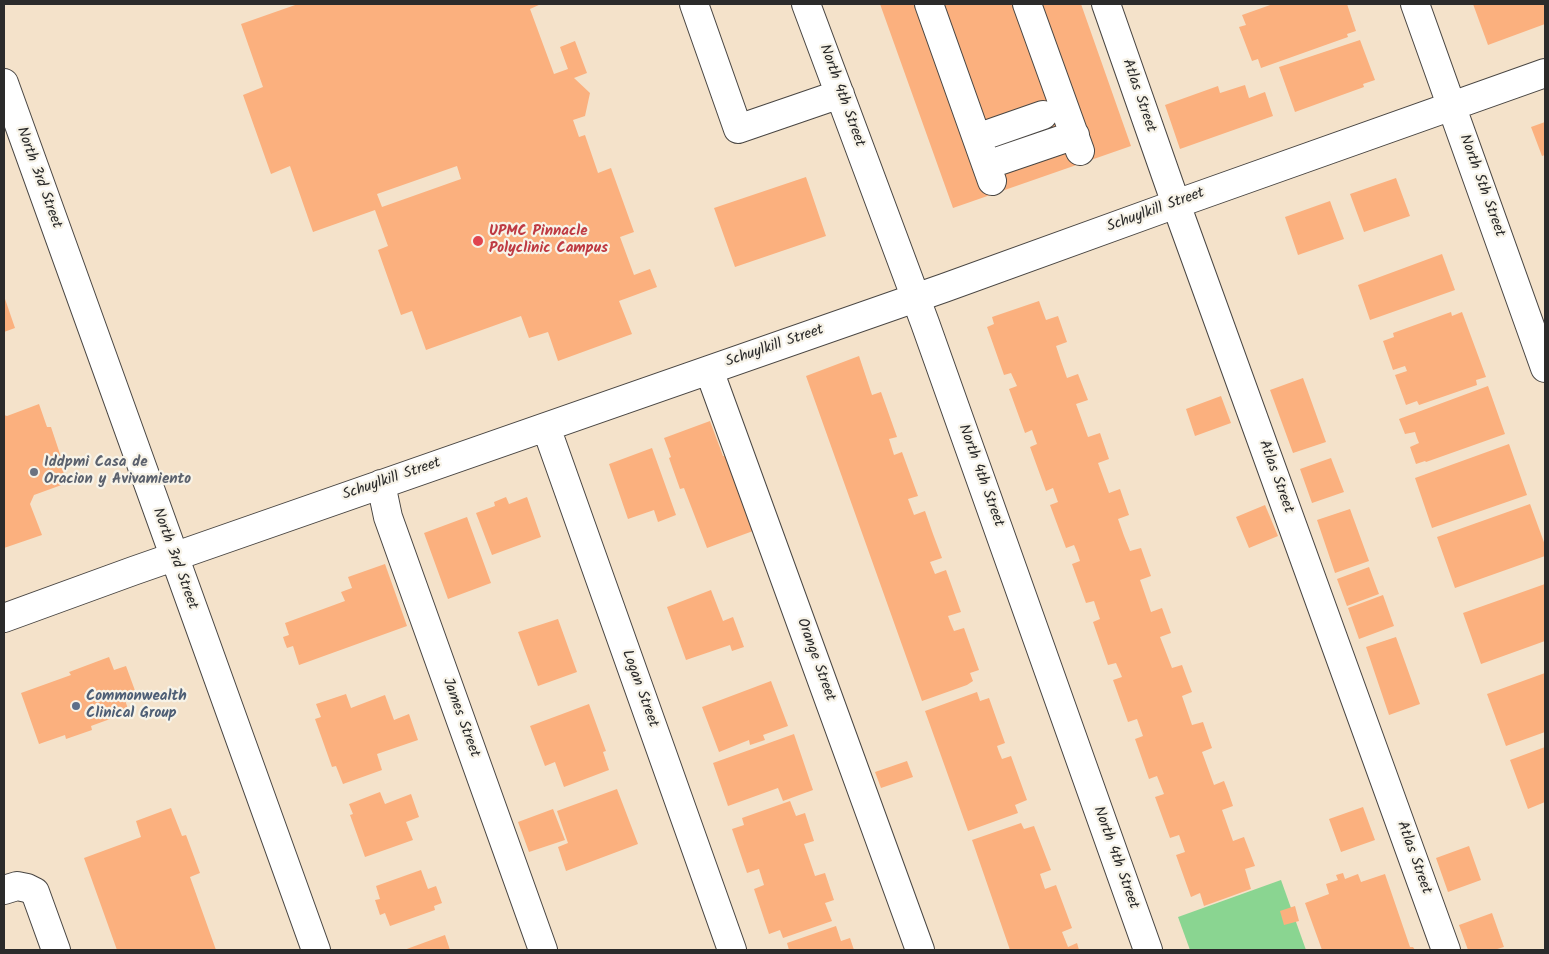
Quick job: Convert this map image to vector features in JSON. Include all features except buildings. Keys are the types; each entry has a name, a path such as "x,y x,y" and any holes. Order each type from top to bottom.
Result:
{"street":[{"path":"694,4 738,129 840,94"},
{"name":"North 4th Street","path":"806,4 916,298 1148,950"},
{"path":"929,4 990,173 1077,143 1027,4"},
{"name":"Atlas Street","path":"1106,4 1176,204 1446,950"},
{"name":"North 5th Street","path":"1415,4 1545,368"},
{"name":"Schuylkill Street","path":"4,618 173,556 916,298 1545,74"},
{"name":"North 3rd Street","path":"4,83 316,950"},
{"path":"977,138 1043,115"},
{"name":"Orange Street","path":"709,370 920,950"},
{"name":"Logan Street","path":"546,427 732,950"},
{"name":"James Street","path":"382,484 388,517 543,950"},
{"path":"4,890 18,886 35,892 56,950"}],"green space":[{"path":"1281,880 1306,950 1190,950 1178,917"}],"place":[{"name":"UPMC Pinnacle Polyclinic Campus","path":"478,241"},
{"name":"Iddpmi Casa de Oracion y Avivamiento","path":"34,472"},
{"name":"Commonwealth Clinical Group","path":"76,706"}]}
